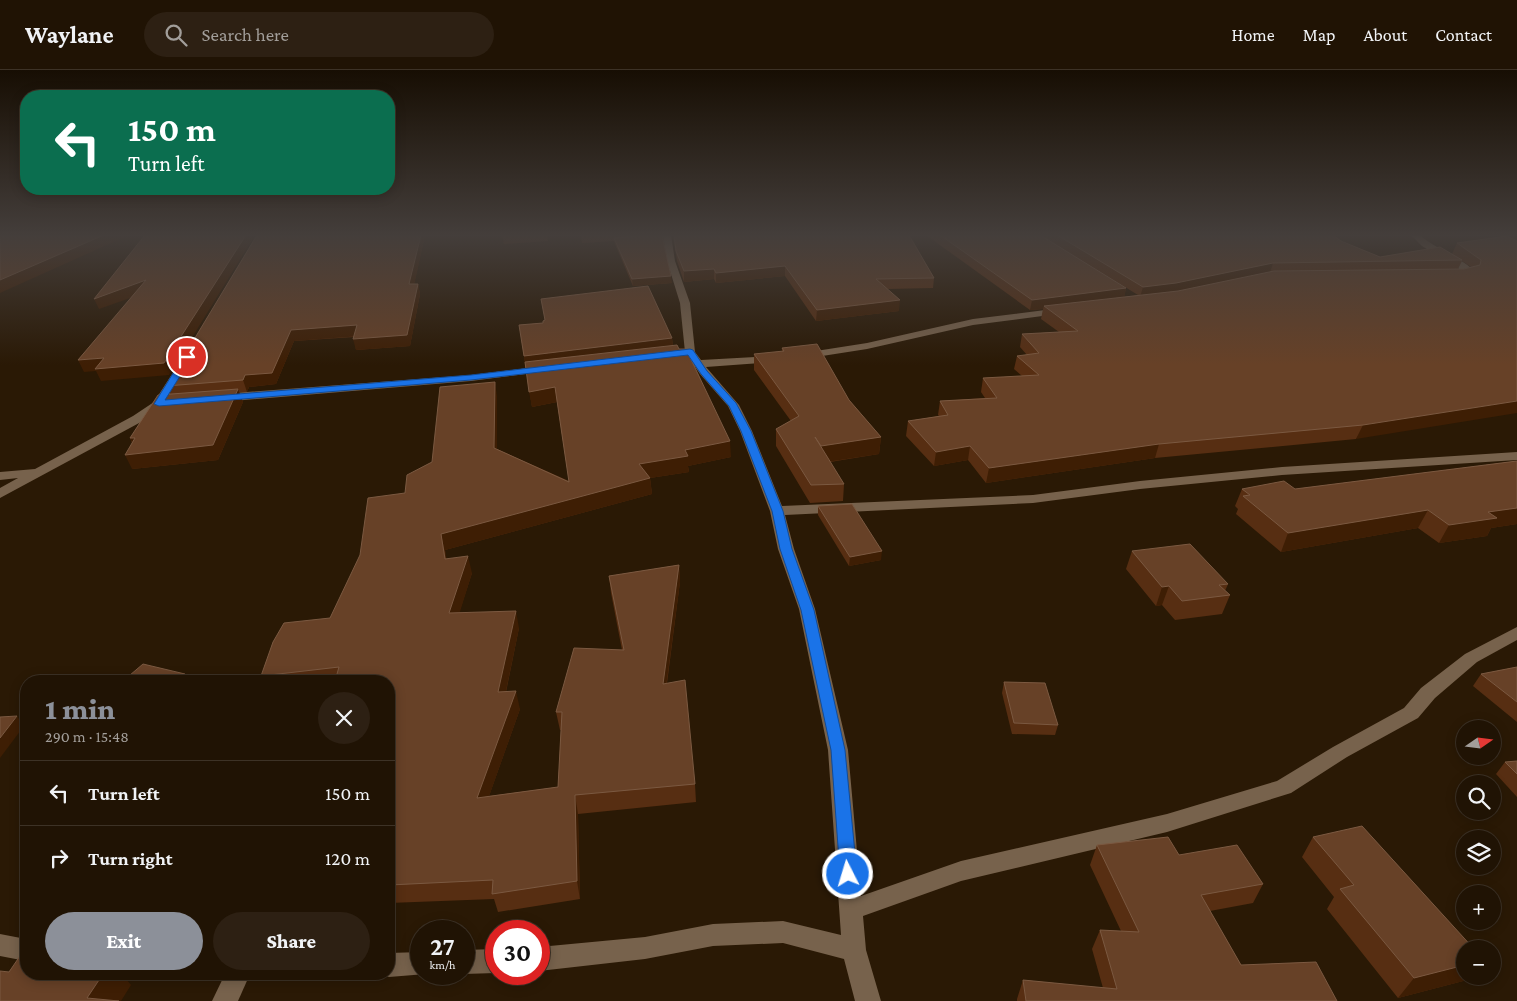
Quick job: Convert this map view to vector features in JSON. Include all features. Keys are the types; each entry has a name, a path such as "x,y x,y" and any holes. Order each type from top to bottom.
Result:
{"street":[{"path":"677,278 685,303 689,356 733,405 749,439 777,511 786,549 807,610 838,750 854,950 868,1001"},
{"path":"689,356 785,358 867,346 972,322 1070,310"},
{"path":"0,494 38,472 95,444 159,404 183,365"},
{"path":"208,400 471,378 557,367"},
{"path":"159,404 178,402"},
{"path":"777,511 1034,499 1140,484 1282,470 1517,456"},
{"path":"0,476 38,472"},
{"path":"851,910 961,871 1158,826 1284,787 1340,752 1411,713 1428,693 1470,658 1517,633"},
{"path":"550,958 645,948 713,935 783,932 854,950"},
{"path":"0,945 20,949"},
{"path":"395,965 410,964"},
{"path":"226,1001 235,980"}],"building":[{"path":"110,278 218,278 164,363 95,369 104,358 78,360 146,280 94,299"},
{"path":"231,278 410,278 409,284 418,284 407,335 353,339 357,325 291,330 272,373 245,375 243,380 166,386"},
{"path":"794,278 908,278 876,279 900,300 817,310"},
{"path":"1001,278 1110,278 1126,288 1032,300"},
{"path":"1129,278 1198,278 1176,283 1143,287"},
{"path":"1238,278 1517,278 1517,401 1363,425 1159,444 989,468 970,446 936,452 908,421 948,415 940,401 997,398 983,378 1039,375 1017,356 1039,353 1022,334 1078,331 1044,306 1178,291"},
{"path":"648,286 672,338 524,356 519,325 543,323 545,320 541,299"},
{"path":"817,344 849,400 881,437 821,446 815,437 844,484 811,485 776,429 799,416 754,354 784,351 782,348"},
{"path":"677,345 679,349 686,349 730,441 685,450 688,456 639,464 650,478 441,534 445,559 468,556 449,613 516,611 498,692 516,691 477,798 558,787 562,712 556,712 574,648 624,650 609,576 679,565 663,684 685,680 695,784 575,795 577,881 492,894 493,880 395,885 395,675 337,675 339,667 261,675 273,642 284,623 330,618 360,555 368,498 405,493 407,475 432,462 440,387 495,382 494,448 569,482 555,387 529,392 525,362"},
{"path":"238,389 213,445 125,455 135,438 130,438 158,395"},
{"path":"1517,461 1517,508 1488,512 1497,518 1449,525 1428,510 1288,533 1243,496 1250,495 1242,489 1284,481 1295,489"},
{"path":"852,504 882,551 850,557 818,506"},
{"path":"1190,544 1228,584 1219,585 1230,595 1182,601 1169,586 1162,587 1132,551"},
{"path":"143,664 185,674 184,675 130,675"},
{"path":"1517,667 1517,702 1481,674"},
{"path":"1004,682 1045,683 1058,725 1014,723"},
{"path":"17,716 0,738 0,717"},
{"path":"1517,761 1517,774 1505,762"},
{"path":"1362,826 1466,940 1456,940 1456,967 1414,978 1340,889 1354,885 1313,837"},
{"path":"1168,837 1179,855 1237,845 1263,884 1201,895 1241,965 1316,962 1337,1001 1026,1001 1023,980 1117,989 1100,930 1139,932 1097,845"},
{"path":"20,956 20,980 99,980 87,998 119,1001 0,1001 0,971 9,972"}],"route":[{"path":"187,357 159,404 471,378 690,352 704,372 733,405 746,431 777,511 786,549 807,610 838,750 848,874"}]}
